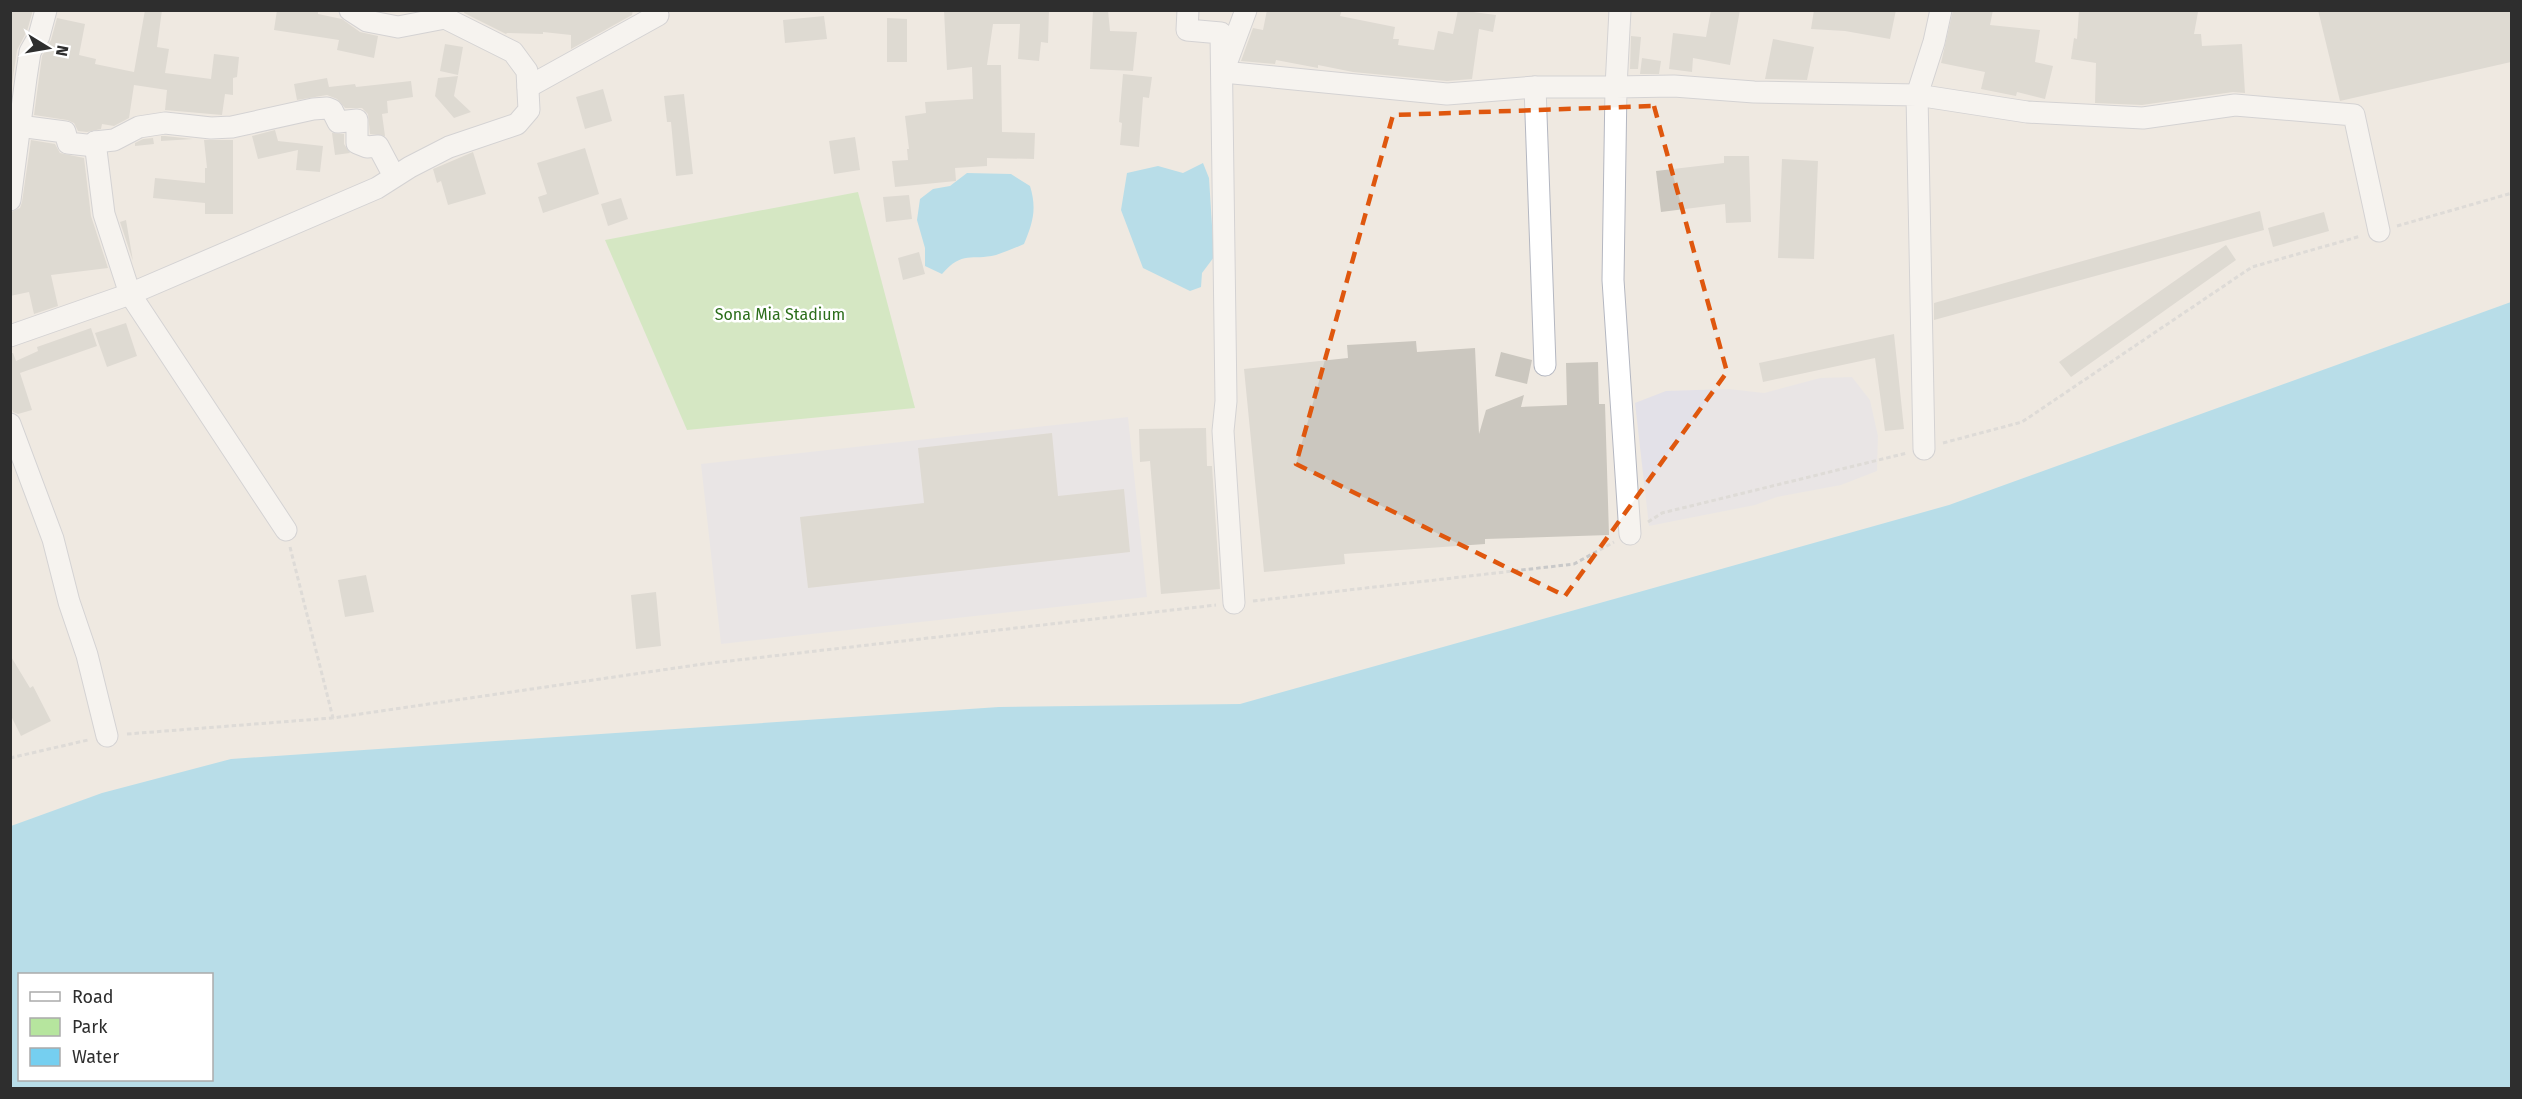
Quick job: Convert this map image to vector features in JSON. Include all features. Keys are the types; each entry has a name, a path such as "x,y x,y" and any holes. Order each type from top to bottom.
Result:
{"street":[{"path":"10,200 30,52 39,36 46,10"},
{"path":"10,336 130,294 369,191 449,147 517,124 529,110 527,70 513,52 448,14 398,27 367,21 350,10"},
{"path":"1188,10 1187,30 1221,33 1226,401 1223,431 1234,603"},
{"path":"1223,72 1246,10"},
{"path":"1620,10 1616,87 1614,280 1630,534"},
{"path":"1924,449 1917,95 1934,42 1941,10"},
{"path":"528,87 658,15"},
{"path":"1223,72 1447,94 1535,87 1674,86 1754,92 1917,95 2026,112 2143,118 2235,105 2354,116 2379,231"},
{"path":"1535,87 1545,365"},
{"path":"95,142 114,140 139,127 156,124 211,128 232,127 327,108 332,110 338,122 357,120 357,143 367,147 378,146 394,176"},
{"path":"19,126 65,132 68,143 95,146 95,142"},
{"path":"95,142 104,214 130,294 286,530"},
{"path":"10,424 53,539 69,602 87,655 107,736"}],"path":[{"path":"10,758 107,736 334,718 703,664 1574,564 1630,534 1662,513 1924,449 2022,422 2252,267 2511,193"},
{"path":"286,530 331,716 334,718"}],"highlighted area":[{"path":"1654,106 1727,372 1565,596 1296,464 1393,115"}],"shaded area":[{"path":"1852,377 1870,400 1878,436 1877,471 1841,485 1649,526 1635,403 1666,391 1729,389 1764,393 1820,378"},
{"path":"1128,417 1147,597 721,644 701,464"}],"green space":[{"name":"Sona Mia Stadium","path":"858,192 915,408 687,430 605,240"}],"water":[{"path":"1203,163 1209,178 1214,257 1202,273 1201,287 1190,291 1143,268 1121,210 1127,173 1158,166 1183,173"},
{"path":"967,173 1011,174 1030,186 1034,209 1032,222 1024,244 996,255 962,259 942,274 925,266 925,248 917,220 920,199 933,189 950,186"},
{"path":"2511,302 2511,1088 11,1088 11,826 102,793 231,759 999,707 1240,704 1949,505"}],"building":[{"path":"10,10 33,10 27,31 17,50 10,98"},
{"path":"145,10 162,10 157,47 169,49 165,73 211,79 214,54 239,57 237,77 233,78 233,95 225,94 222,115 165,110 167,90 134,85 129,118 114,126 102,124 101,129 78,131 74,123 67,120 34,115 42,56 51,40 57,18 85,24 79,55 96,59 95,64 134,72"},
{"path":"277,10 318,10 318,14 342,19 360,32 378,36 374,58 337,50 339,40 274,30"},
{"path":"465,10 633,10 632,15 571,49 571,35 543,32 543,34 506,34 464,13"},
{"path":"944,10 1049,10 1048,43 1041,42 1039,61 1018,59 1020,24 993,24 987,65 1001,65 1002,132 1035,133 1034,159 987,158 987,166 955,168 956,181 895,187 892,161 908,160 905,116 926,113 925,102 973,99 972,67 947,70"},
{"path":"1093,10 1108,10 1110,31 1137,32 1133,71 1090,69"},
{"path":"1267,10 1342,10 1340,16 1395,27 1393,39 1399,39 1398,45 1434,50 1438,31 1453,34 1458,10 1496,15 1493,32 1479,29 1472,79 1447,81 1353,72 1318,65 1318,68 1276,60 1275,64 1241,61 1253,28 1263,30"},
{"path":"1711,10 1740,10 1730,65 1693,58 1692,72 1669,69 1673,33 1706,37"},
{"path":"1814,10 1896,10 1890,39 1845,31 1811,29"},
{"path":"1953,10 1993,10 1990,25 2040,30 2035,62 2053,66 2045,99 2017,92 2016,96 1981,89 1985,72 1941,63"},
{"path":"2079,10 2198,12 2194,34 2201,34 2202,46 2242,44 2245,93 2233,92 2142,105 2095,103 2096,63 2071,59 2074,38 2077,39"},
{"path":"2318,10 2511,10 2511,62 2340,101"},
{"path":"824,16 827,39 785,43 783,20"},
{"path":"887,18 907,19 907,62 887,62"},
{"path":"1631,36 1641,37 1638,69 1630,69"},
{"path":"1773,39 1814,47 1807,80 1765,79"},
{"path":"445,44 463,47 458,75 440,71"},
{"path":"1642,58 1661,61 1659,74 1640,74"},
{"path":"1123,74 1152,77 1149,98 1143,97 1139,147 1120,145 1122,123 1119,122"},
{"path":"458,76 454,96 471,112 454,118 435,96 438,78"},
{"path":"327,78 329,87 355,84 356,87 411,81 413,97 387,101 388,113 382,114 385,136 370,134 368,114 362,108 345,108 337,99 327,95 297,100 294,84"},
{"path":"603,89 612,121 585,129 576,97"},
{"path":"684,94 693,174 676,176 671,122 667,122 664,96"},
{"path":"275,130 278,141 323,146 320,172 296,170 298,150 258,159 252,136"},
{"path":"332,133 344,134 344,144 350,153 335,155"},
{"path":"161,136 165,136 193,139 161,141"},
{"path":"855,137 860,170 834,174 829,141"},
{"path":"153,138 154,144 135,146 135,143 143,139"},
{"path":"31,140 55,144 60,153 84,158 91,216 108,268 51,275 58,306 34,314 29,292 10,296 11,212 20,208 22,202"},
{"path":"204,140 233,140 233,214 205,214 205,203 153,198 155,178 205,183 205,168 207,168"},
{"path":"585,148 599,194 543,213 538,197 547,194 537,163"},
{"path":"473,152 486,194 448,205 441,181 437,183 433,169"},
{"path":"1724,156 1749,156 1751,222 1726,223 1725,204 1661,212 1656,171 1724,163"},
{"path":"1782,159 1818,161 1814,259 1778,258"},
{"path":"909,195 912,219 886,222 883,197"},
{"path":"621,198 628,219 608,226 601,204"},
{"path":"2260,211 2264,230 1934,320 1934,303"},
{"path":"2324,212 2329,231 2273,247 2268,228"},
{"path":"126,220 133,261 120,222"},
{"path":"2226,245 2236,260 2071,377 2059,362"},
{"path":"919,252 925,274 903,280 898,258"},
{"path":"126,323 137,356 107,367 95,333"},
{"path":"91,328 97,346 20,373 32,410 18,414 13,412 10,403 10,353 13,353 16,361 38,351 37,347"},
{"path":"1894,334 1904,429 1885,431 1875,358 1763,382 1759,363"},
{"path":"1416,341 1417,352 1475,348 1479,434 1486,410 1524,395 1521,407 1567,405 1566,363 1598,362 1599,404 1605,404 1609,535 1485,539 1485,544 1344,554 1345,564 1264,572 1244,369 1348,358 1347,345"},
{"path":"1501,352 1532,360 1527,384 1495,376"},
{"path":"1206,428 1207,466 1212,466 1220,589 1161,594 1150,461 1140,462 1139,429"},
{"path":"1052,433 1058,496 1124,489 1130,552 808,588 800,517 924,503 918,448"},
{"path":"366,575 374,612 345,617 338,580"},
{"path":"656,592 661,646 636,649 631,595"},
{"path":"10,655 30,688 33,686 51,721 21,736 10,714"}]}
